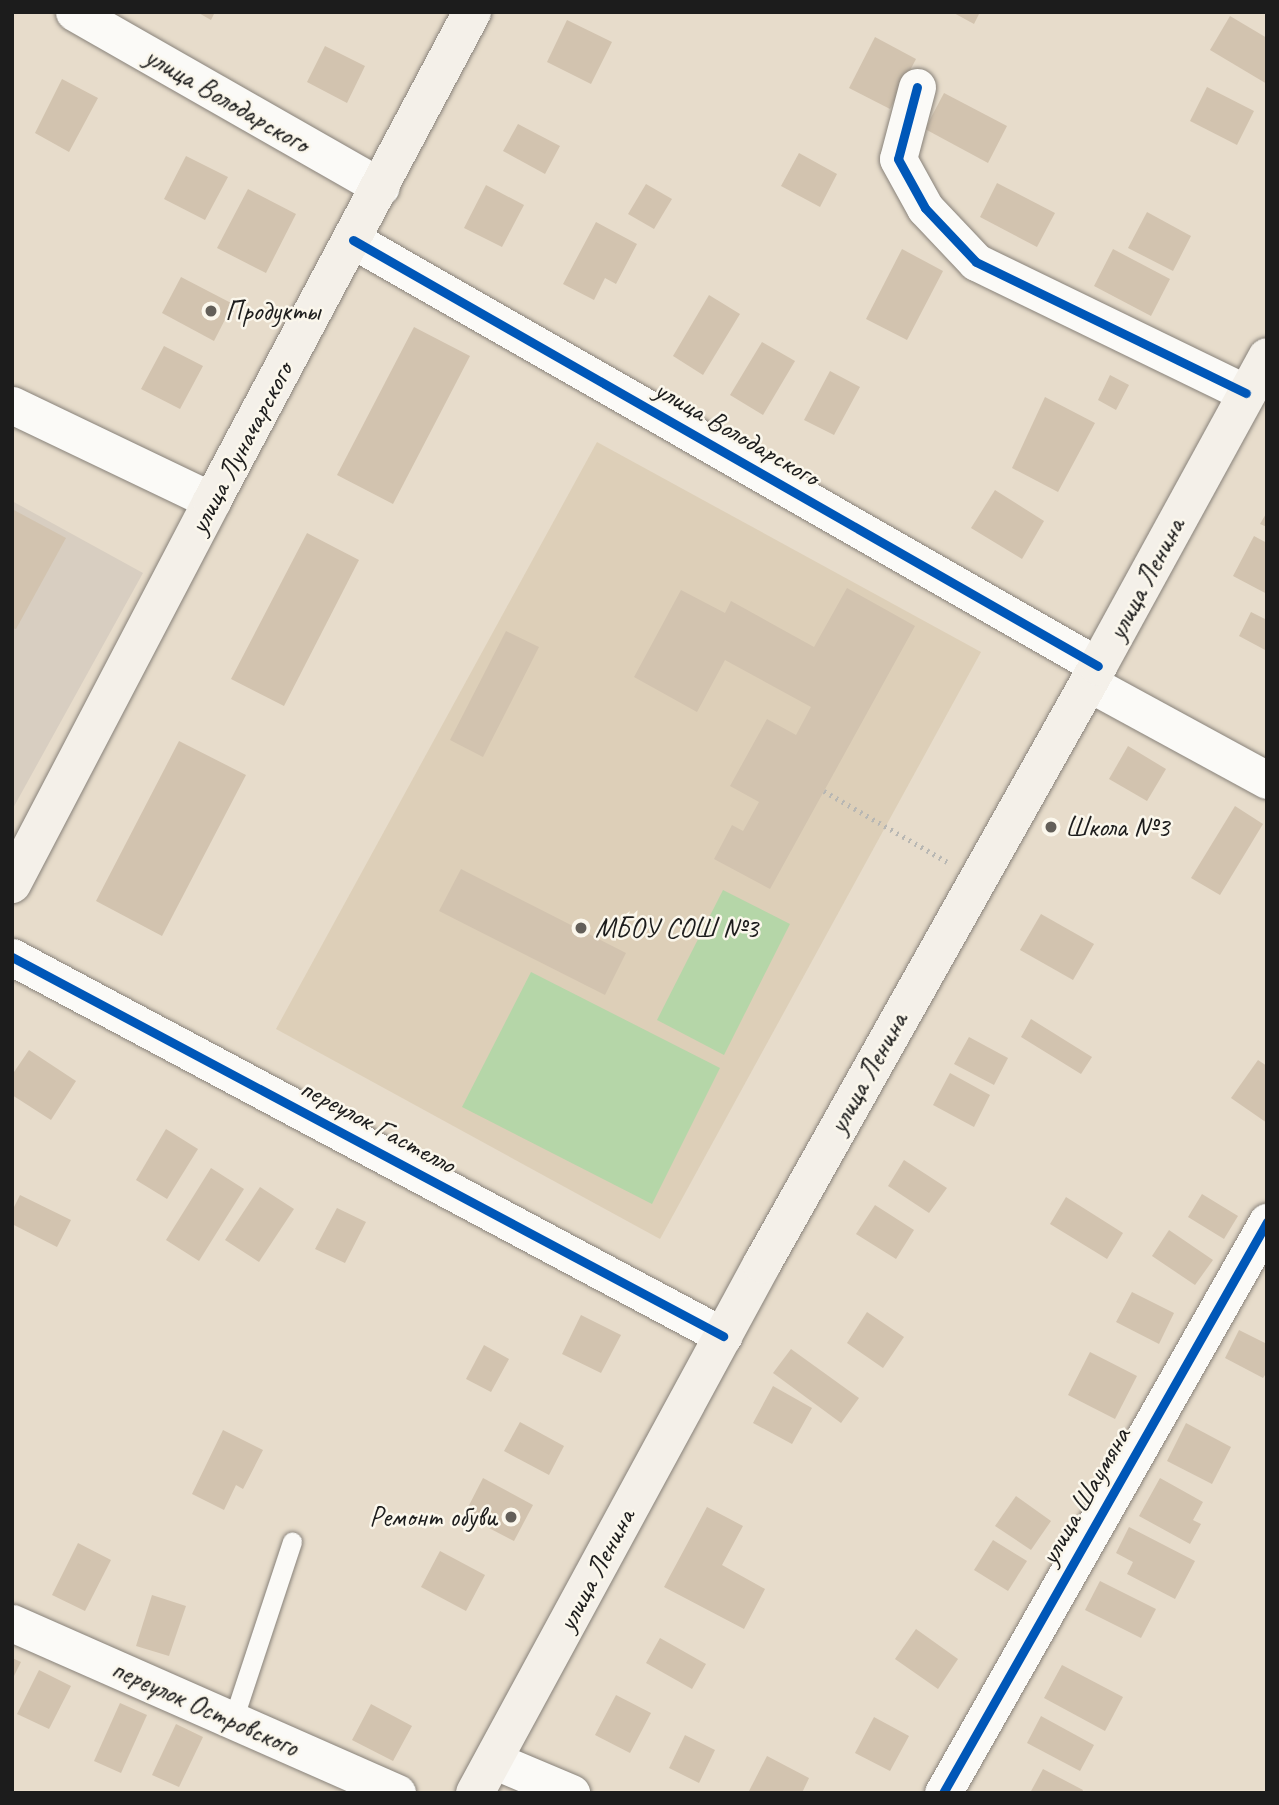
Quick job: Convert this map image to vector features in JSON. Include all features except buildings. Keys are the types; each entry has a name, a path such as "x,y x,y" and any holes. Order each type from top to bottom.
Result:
{"main road":[{"name":"улица Луначарского","path":"12,884 472,12"},
{"name":"улица Ленина","path":"475,1793 723,1336 1093,675 1267,357"}],"street":[{"name":"улица Володарского","path":"74,12 381,187"},
{"path":"918,88 898,159 925,208 976,262 1247,393"},
{"name":"улица Володарского","path":"353,240 1267,780"},
{"path":"12,405 212,501"},
{"name":"переулок Гастелло","path":"12,957 723,1336"},
{"name":"улица Шаумяна","path":"943,1793 1267,1222"},
{"name":"переулок Островского","path":"12,1623 397,1793"},
{"path":"493,1760 571,1793"}],"lane":[{"path":"233,1720 292,1542"}],"path":[{"path":"824,791 977,879"}],"shaded area":[{"name":"МБОУ СОШ №3","path":"597,442 981,652 660,1239 276,1029"},
{"path":"12,501 143,573 12,810"}],"green space":[{"path":"723,890 790,924 724,1055 657,1020"},
{"path":"531,972 720,1068 652,1204 462,1107"}],"cycle path":[{"path":"917,87 898,159 925,208 976,262 1246,393"},
{"path":"353,240 1098,666"},
{"path":"12,957 723,1336"},
{"path":"943,1793 1267,1222"}],"place":[{"name":"Продукты","path":"211,311"},
{"name":"Школа №3","path":"1051,827"},
{"name":"МБОУ СОШ №3","path":"581,928"},
{"name":"Ремонт обуви","path":"511,1517"}]}
